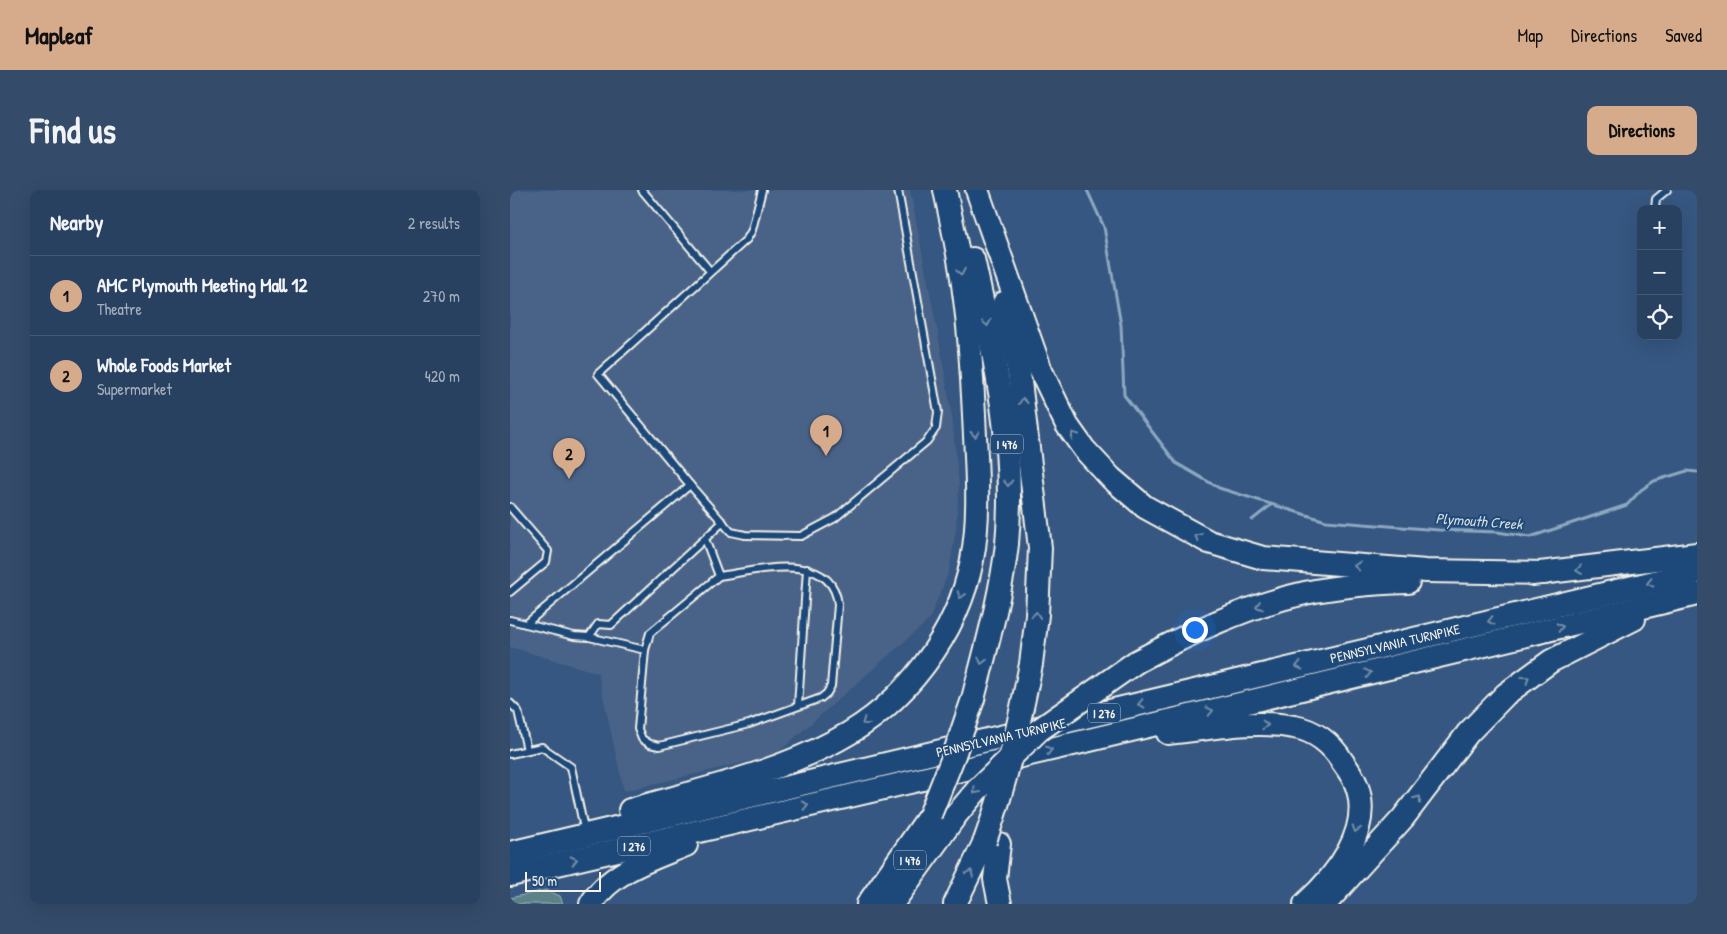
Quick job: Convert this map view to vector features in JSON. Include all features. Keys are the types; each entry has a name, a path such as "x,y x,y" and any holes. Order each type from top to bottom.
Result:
{"highway":[{"path":"510,846 533,836 583,824 752,774 803,756 838,740 865,723 888,704 914,677 948,630 972,560 977,515 977,469 964,291 945,190"},
{"name":"I 476","path":"891,904 954,755 973,699 991,625 1006,544 1008,446 1005,413 964,214 956,190"},
{"path":"980,198 1041,371 1067,425 1084,448 1111,478 1145,507 1209,542 1263,558 1426,571 1545,573"},
{"name":"I 476","path":"980,198 1019,373 1040,548 1037,615 1023,746 992,843"},
{"path":"891,904 956,815 977,790 1039,730 1136,662 1188,634 1258,606 1306,593 1377,584 1545,573 1697,554"},
{"name":"PENNSYLVANIA TURNPIKE","path":"510,853 1697,572"},
{"name":"PENNSYLVANIA TURNPIKE","path":"510,875 757,816 1078,743 1697,594"},
{"path":"1325,904 1403,818 1468,733 1506,694 1551,661 1670,601"},
{"path":"1078,743 1254,724 1294,727 1320,738 1341,758 1356,784 1359,797 1359,821 1349,850 1340,866 1306,904"},
{"path":"868,904 930,815"},
{"path":"590,904 607,885 631,868 757,816"},
{"path":"955,904 992,843"},
{"path":"992,843 995,879 1000,904"}],"lane":[{"path":"642,190 710,271"},
{"path":"762,190 752,230 734,251 598,374 690,485 732,532 745,535 801,536 835,518 926,441 936,428 938,412 935,390 898,190"},
{"path":"1655,205 1656,199 1667,190"},
{"path":"526,624 690,485"},
{"path":"510,508 548,551 546,562 510,592"},
{"path":"589,637 598,624 611,624 724,522"},
{"path":"705,539 719,576"},
{"path":"791,566 807,569 828,580 837,596 838,605 831,686 827,693 821,698 749,724 659,746 650,744 642,739 638,729 645,650 650,633 719,576 791,566"},
{"path":"798,706 807,569"},
{"path":"510,620 574,636 589,637 645,650"},
{"path":"510,704 518,711 527,750"},
{"path":"510,754 542,747 571,767 583,824"}],"shaded area":[{"path":"510,190 910,190 952,417 959,485 956,530 949,571 929,620 775,755 624,791 598,673 510,647"}],"green space":[{"path":"546,890 560,896 563,904 510,904 510,898"}],"waterway":[{"name":"Plymouth Creek","path":"1087,190 1104,227 1121,325 1124,395 1176,463 1219,488 1326,521 1439,530 1497,532 1530,537 1627,505 1641,490 1654,481 1687,471 1697,472"},
{"name":"Plymouth Creek","path":"1252,520 1271,505"}],"place":[{"name":"AMC Plymouth Meeting Mall 12","path":"826,456"},
{"name":"Whole Foods Market","path":"569,479"}]}
